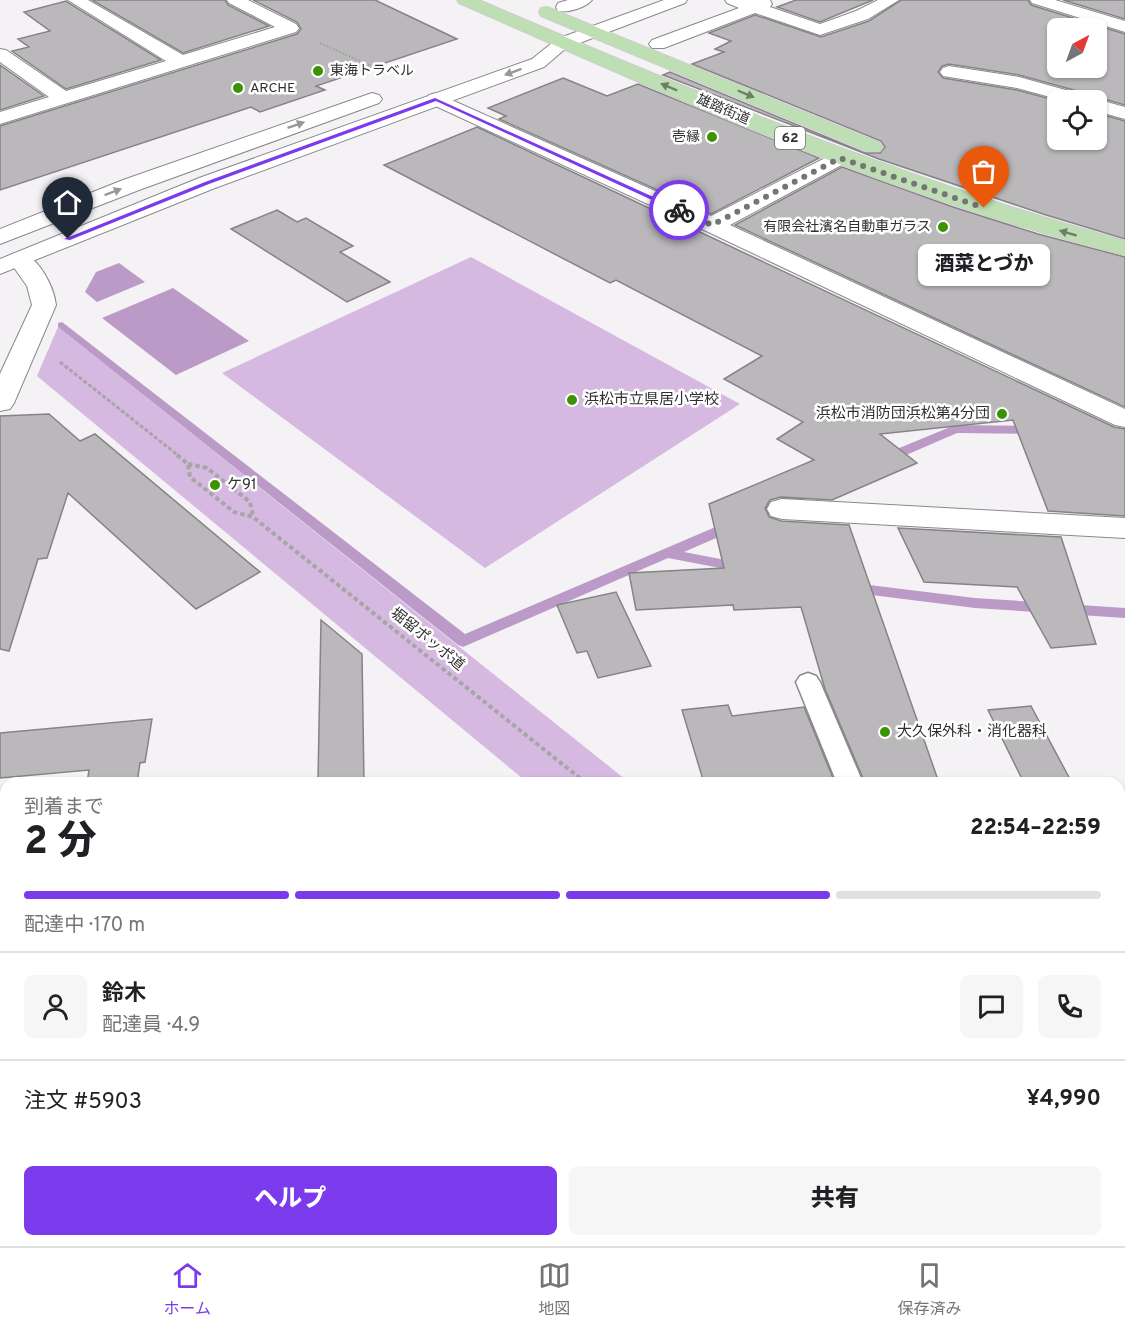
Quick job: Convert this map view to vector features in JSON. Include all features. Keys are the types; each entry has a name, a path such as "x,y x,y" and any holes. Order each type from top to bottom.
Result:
{"main road":[{"name":"雄踏街道","path":"465,0 840,158 984,208 1125,248"},
{"name":"雄踏街道","path":"527,4 889,153"}],"street":[{"path":"76,0 181,62"},
{"path":"235,0 290,28"},
{"path":"564,7 584,0"},
{"path":"520,49 563,43 679,0"},
{"path":"733,0 820,30 862,15 891,0"},
{"path":"658,44 774,0"},
{"path":"1038,0 1125,27"},
{"path":"0,118 290,28"},
{"path":"10,263 207,183 538,63 563,43"},
{"path":"0,54 63,98"},
{"path":"949,72 1019,83 1047,91"},
{"path":"0,237 131,185 389,93"},
{"path":"436,99 712,225 1125,419"},
{"path":"1107,108 1125,113"},
{"path":"712,225 840,158"},
{"path":"0,244 10,263 38,283 43,294 44,305 0,403"},
{"path":"782,509 1125,528"}],"lane":[{"path":"808,682 847,777"}],"path":[{"path":"290,28 377,69"},
{"name":"堀留ポッポ道","path":"24,352 48,351 188,464 207,468 250,502 254,517"},
{"name":"堀留ポッポ道","path":"188,464 190,477 234,512 254,517 579,777"}],"shaded area":[{"path":"471,257 740,404 485,568 222,373"},
{"path":"119,263 145,282 97,302 85,292 96,272"},
{"path":"173,288 249,341 176,375 102,318"},
{"path":"58,327 622,777 521,777 37,376"}],"building":[{"path":"92,0 225,0 228,5 269,26 183,53"},
{"path":"253,0 375,0 457,39 316,86 325,90 260,112 251,107 0,190 0,126 297,34 301,29 297,22"},
{"path":"796,0 873,0 820,22 777,7"},
{"path":"901,0 1028,0 1031,5 1073,18 1047,18 1047,78 1107,78 1107,28 1125,34 1125,105 1107,100 1107,90 1073,90 1019,75 949,64 942,66 938,72 943,78 1017,90 1047,98 1047,150 1107,150 1107,116 1125,121 1125,239 879,159 663,75 670,72 865,153 880,153 885,147 881,141 692,64 724,52 715,49 731,41 709,33 755,15 821,37 869,21"},
{"path":"1063,0 1125,0 1125,19"},
{"path":"66,1 161,60 66,89 12,51 29,47 18,39 50,31 24,12"},
{"path":"0,65 44,96 0,110"},
{"path":"563,78 607,96 638,84 819,158 711,214 499,119 506,116 488,108"},
{"path":"477,127 1114,427 1125,429 1125,516 1048,511 1013,420 880,434 917,463 832,500 781,497 770,500 765,508 769,517 781,521 849,525 937,777 862,777 825,689 801,607 734,610 733,605 636,610 629,573 724,568 709,504 814,460 777,439 803,422 724,379 762,356 616,280 610,283 384,165"},
{"path":"842,167 953,207 1038,234 1125,257 1125,407 735,225"},
{"path":"277,210 297,222 306,218 353,246 340,252 390,282 347,302 231,229"},
{"path":"49,414 80,441 95,434 260,572 196,609 68,493 47,558 38,559 9,651 0,649 0,416"},
{"path":"898,528 1061,537 1096,644 1051,648 1017,587 924,582"},
{"path":"616,592 651,666 598,678 587,651 577,653 557,605"},
{"path":"321,620 362,654 364,777 318,777"},
{"path":"728,705 732,716 804,707 833,777 702,777 682,710"},
{"path":"1031,706 1069,777 1021,777 988,710"},
{"path":"152,719 145,762 140,763 138,777 88,777 89,770 0,777 0,733"}],"waterway":[{"path":"62,325 463,641 667,553"},
{"path":"885,459 955,429 1035,430"},
{"path":"667,553 814,490"},
{"path":"667,553 741,567"},
{"path":"853,588 975,603 1125,613"}],"way so far":[{"path":"679,210 712,225 840,158 984,208"}],"place":[{"name":"東海トラベル","path":"318,71"},
{"name":"ARCHE","path":"238,88"},
{"name":"壱縁","path":"712,137"},
{"name":"酒菜とづか","path":"984,208"},
{"name":"有限会社濱名自動車ガラス","path":"943,227"},
{"name":"浜松市立県居小学校","path":"572,400"},
{"name":"浜松市消防団浜松第4分団","path":"1002,414"},
{"name":"ケ91","path":"215,485"},
{"name":"大久保外科・消化器科","path":"885,732"}],"route":[{"path":"68,239 207,183 436,99 679,210"}]}
